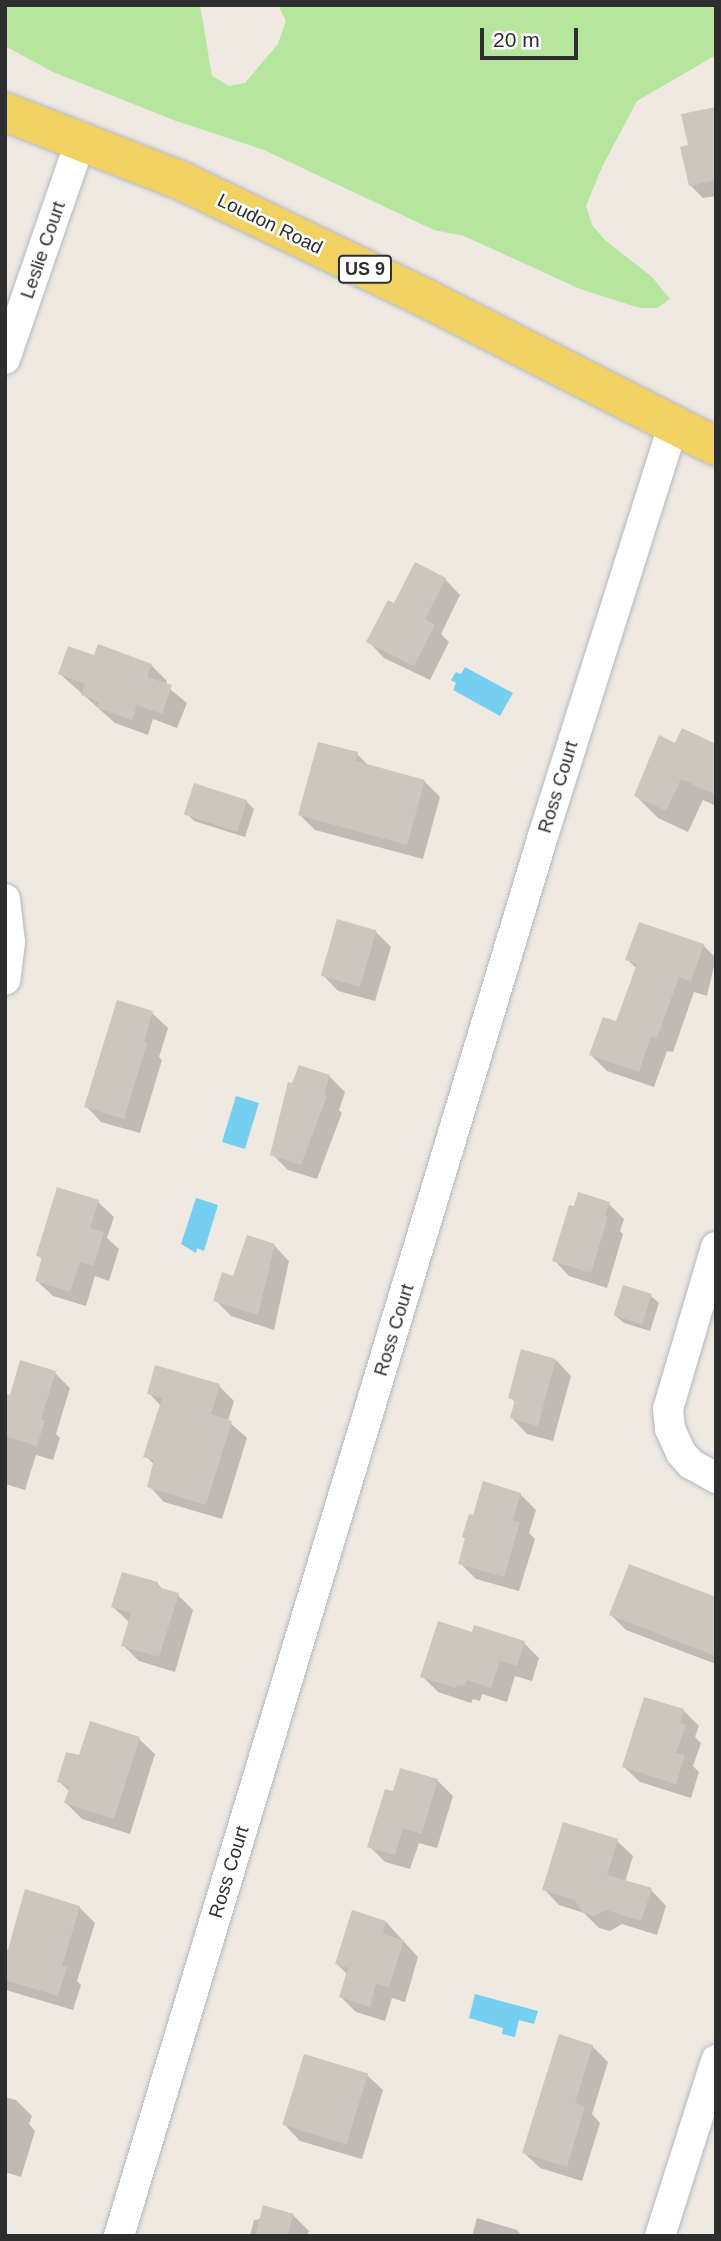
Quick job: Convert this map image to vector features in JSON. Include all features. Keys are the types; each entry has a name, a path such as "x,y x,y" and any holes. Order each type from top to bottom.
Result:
{"main road":[{"name":"Loudon Road","path":"5,113 182,181 427,299 716,446"}],"street":[{"name":"Leslie Court","path":"5,359 81,140"},
{"name":"Ross Court","path":"119,2236 542,839 673,425"},
{"path":"5,899 10,942 5,979"},
{"path":"716,1247 668,1409 670,1430 681,1453 691,1464 716,1478"},
{"path":"660,2236 716,2060"}],"green space":[{"path":"5,5 200,5 212,76 229,86 245,83 278,44 286,21 278,5 716,5 716,55 637,101 602,167 586,206 592,225 605,240 652,277 670,299 657,308 640,308 580,289 464,236 434,230 264,150 176,121 53,72 5,46"}],"water":[{"path":"465,667 513,693 500,716 453,690 456,683 451,680 456,672 461,674"},
{"path":"236,1096 259,1103 245,1149 222,1142"},
{"path":"196,1198 218,1205 204,1251 197,1248 196,1253 181,1244"},
{"path":"475,1994 538,2011 534,2024 519,2020 515,2037 502,2034 503,2028 469,2018"}],"building":[{"path":"716,107 716,180 689,186 680,147 688,145 681,114"},
{"path":"415,562 446,578 425,619 435,625 414,666 366,642 388,600 394,603"},
{"path":"98,644 152,664 147,677 172,685 162,714 137,705 132,720 98,708 99,702 81,695 85,684 58,674 68,646 94,655"},
{"path":"682,728 716,744 716,795 681,779 666,811 634,796 659,735 675,743"},
{"path":"318,742 358,752 356,761 425,780 407,845 298,815"},
{"path":"194,783 247,800 237,832 184,814"},
{"path":"337,919 376,930 360,987 321,976"},
{"path":"639,922 704,944 691,981 679,977 657,1038 651,1036 639,1072 589,1055 603,1017 616,1021 637,964 625,960"},
{"path":"117,1000 153,1011 144,1041 147,1043 124,1119 84,1107"},
{"path":"299,1065 330,1075 324,1095 327,1096 301,1165 270,1155 288,1082 292,1083"},
{"path":"57,1187 99,1200 90,1228 104,1232 94,1266 80,1262 70,1292 35,1281 42,1257 36,1256"},
{"path":"578,1192 610,1202 591,1273 552,1261 569,1205 574,1206"},
{"path":"247,1235 275,1244 258,1315 213,1301 222,1272 233,1276"},
{"path":"623,1285 652,1294 642,1324 614,1316"},
{"path":"521,1349 556,1359 538,1426 510,1418 515,1400 508,1398"},
{"path":"20,1360 56,1371 41,1419 45,1420 37,1446 5,1436 5,1393 10,1395"},
{"path":"155,1365 220,1384 211,1414 232,1421 206,1505 147,1487 154,1460 143,1457 162,1398 147,1394"},
{"path":"483,1481 521,1493 513,1520 520,1522 504,1577 458,1564 465,1538 462,1537 469,1514 473,1515"},
{"path":"629,1564 716,1597 716,1656 609,1615"},
{"path":"122,1572 158,1582 158,1587 179,1593 159,1657 121,1646 131,1613 111,1607"},
{"path":"438,1621 472,1632 474,1625 525,1641 517,1666 500,1661 491,1688 467,1680 464,1686 457,1684 456,1688 420,1677"},
{"path":"644,1697 684,1709 680,1723 686,1725 676,1753 685,1755 676,1784 622,1767"},
{"path":"90,1721 140,1737 114,1819 64,1803 70,1786 57,1782 66,1752 79,1755"},
{"path":"400,1768 438,1779 422,1834 403,1828 395,1855 367,1847 385,1789 393,1791"},
{"path":"563,1822 618,1839 607,1875 652,1888 641,1921 606,1910 594,1916 582,1912 575,1900 542,1890"},
{"path":"25,1889 80,1906 62,1966 67,1967 58,1996 5,1980 5,1960"},
{"path":"352,1910 386,1921 383,1934 404,1940 389,1987 376,1984 370,2007 339,1997 348,1968 335,1964"},
{"path":"559,2034 593,2045 575,2103 585,2106 567,2167 522,2153"},
{"path":"304,2054 368,2074 346,2144 282,2125"},
{"path":"263,2205 294,2214 287,2236 255,2236"}]}
